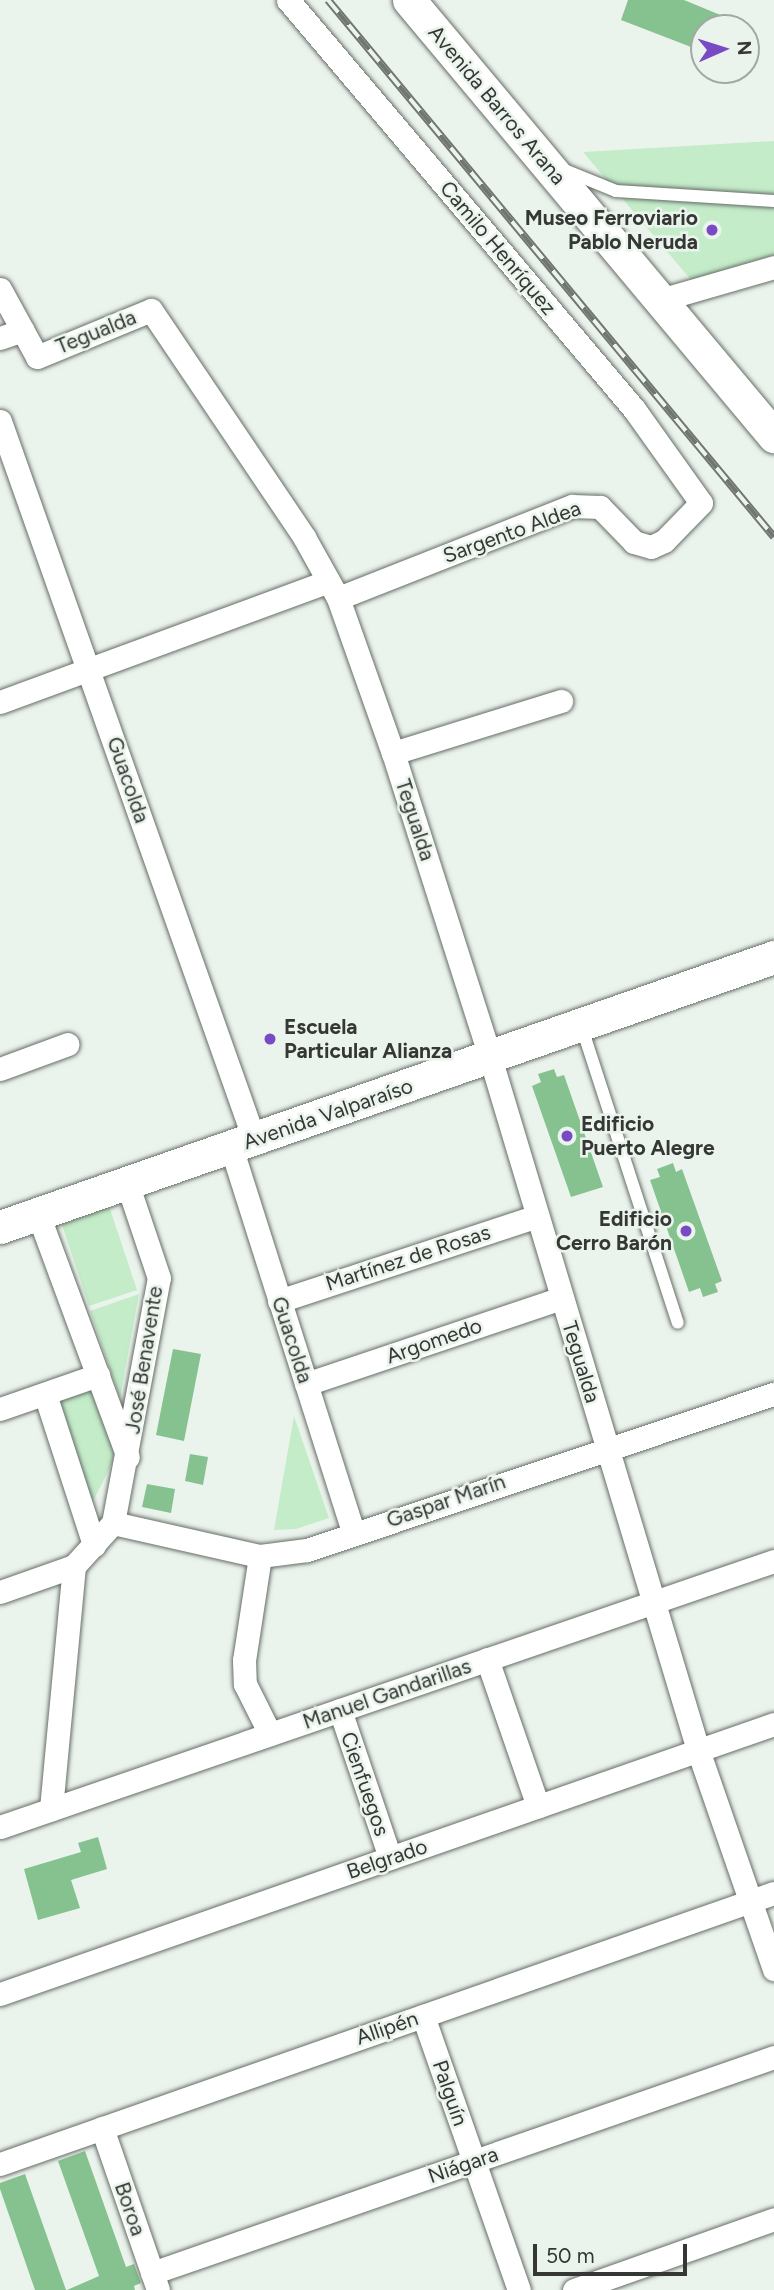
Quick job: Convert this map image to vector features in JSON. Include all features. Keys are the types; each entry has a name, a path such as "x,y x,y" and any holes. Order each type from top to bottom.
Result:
{"main road":[{"name":"Avenida Barros Arana","path":"409,0 774,436"},
{"name":"Avenida Valparaíso","path":"0,1227 774,957"}],"street":[{"name":"Camilo Henríquez","path":"288,0 634,409 701,503"},
{"path":"660,300 774,267"},
{"path":"0,289 23,330 0,338"},
{"name":"Tegualda","path":"23,330 37,356 151,310 333,590 393,753 490,1057 698,1750 774,1969"},
{"name":"Guacolda","path":"0,421 89,668 243,1143 279,1301 353,1532"},
{"name":"Sargento Aldea","path":"0,702 89,668 333,590 572,506 600,507 634,542 651,547 664,541 701,503"},
{"name":"Tegualda","path":"393,753 561,701"},
{"path":"0,1069 68,1044"},
{"name":"José Benavente","path":"74,1566 113,1523 128,1458 159,1278 127,1183"},
{"name":"José Benavente","path":"38,1214 128,1458"},
{"name":"Martínez de Rosas","path":"279,1301 537,1216"},
{"name":"Argomedo","path":"306,1384 562,1298"},
{"path":"0,1409 98,1375"},
{"path":"45,1394 94,1545"},
{"name":"Gaspar Marín","path":"113,1523 260,1556 307,1550 353,1532 774,1394"},
{"path":"260,1556 244,1660 245,1684 270,1734"},
{"name":"Manuel Gandarillas","path":"0,1827 774,1561"},
{"path":"0,1592 74,1566 51,1809"},
{"path":"487,1660 538,1806"},
{"name":"Cienfuegos","path":"340,1710 390,1858"},
{"name":"Belgrado","path":"0,1994 774,1724"},
{"name":"Allipén","path":"0,2164 774,1893"},
{"name":"Palguín","path":"423,2016 519,2290"},
{"name":"Niágara","path":"155,2282 474,2161 774,2057"},
{"name":"Boroa","path":"102,2128 155,2282"},
{"path":"574,2290 774,2219"}],"lane":[{"path":"544,162 616,191 774,201"},
{"path":"582,1025 678,1323"}],"green space":[{"name":"Museo Ferroviario Pablo Neruda","path":"774,141 774,255 691,280 583,152"},
{"path":"108,1203 137,1290 89,1306 60,1219"},
{"path":"139,1294 120,1398 90,1311"},
{"path":"91,1376 117,1454 90,1507 50,1390"},
{"path":"294,1416 329,1518 296,1529 274,1530"}],"building":[{"path":"628,0 684,0 718,14 690,14 690,47 621,20"},
{"name":"Edificio Puerto Alegre","path":"554,1069 557,1077 564,1075 603,1187 571,1197 532,1086 541,1082 538,1074"},
{"name":"Edificio Cerro Barón","path":"673,1163 676,1172 682,1169 722,1281 715,1284 718,1292 703,1297 700,1288 689,1292 650,1180 660,1177 657,1169"},
{"path":"173,1349 201,1354 184,1441 156,1435"},
{"path":"190,1454 208,1457 203,1485 185,1481"},
{"path":"147,1484 175,1489 171,1513 142,1507"},
{"path":"98,1837 107,1869 71,1880 80,1908 38,1920 24,1869 81,1852 78,1843"},
{"path":"85,2151 126,2267 134,2264 141,2283 134,2286 135,2290 67,2290 99,2276 58,2161"},
{"path":"25,2174 66,2290 35,2290 0,2189 0,2183"}],"railway":[{"path":"328,0 774,537"}],"place":[{"name":"Museo Ferroviario Pablo Neruda","path":"712,230"},
{"name":"Escuela Particular Alianza","path":"270,1039"},
{"name":"Edificio Puerto Alegre","path":"567,1136"},
{"name":"Edificio Cerro Barón","path":"686,1231"}]}
